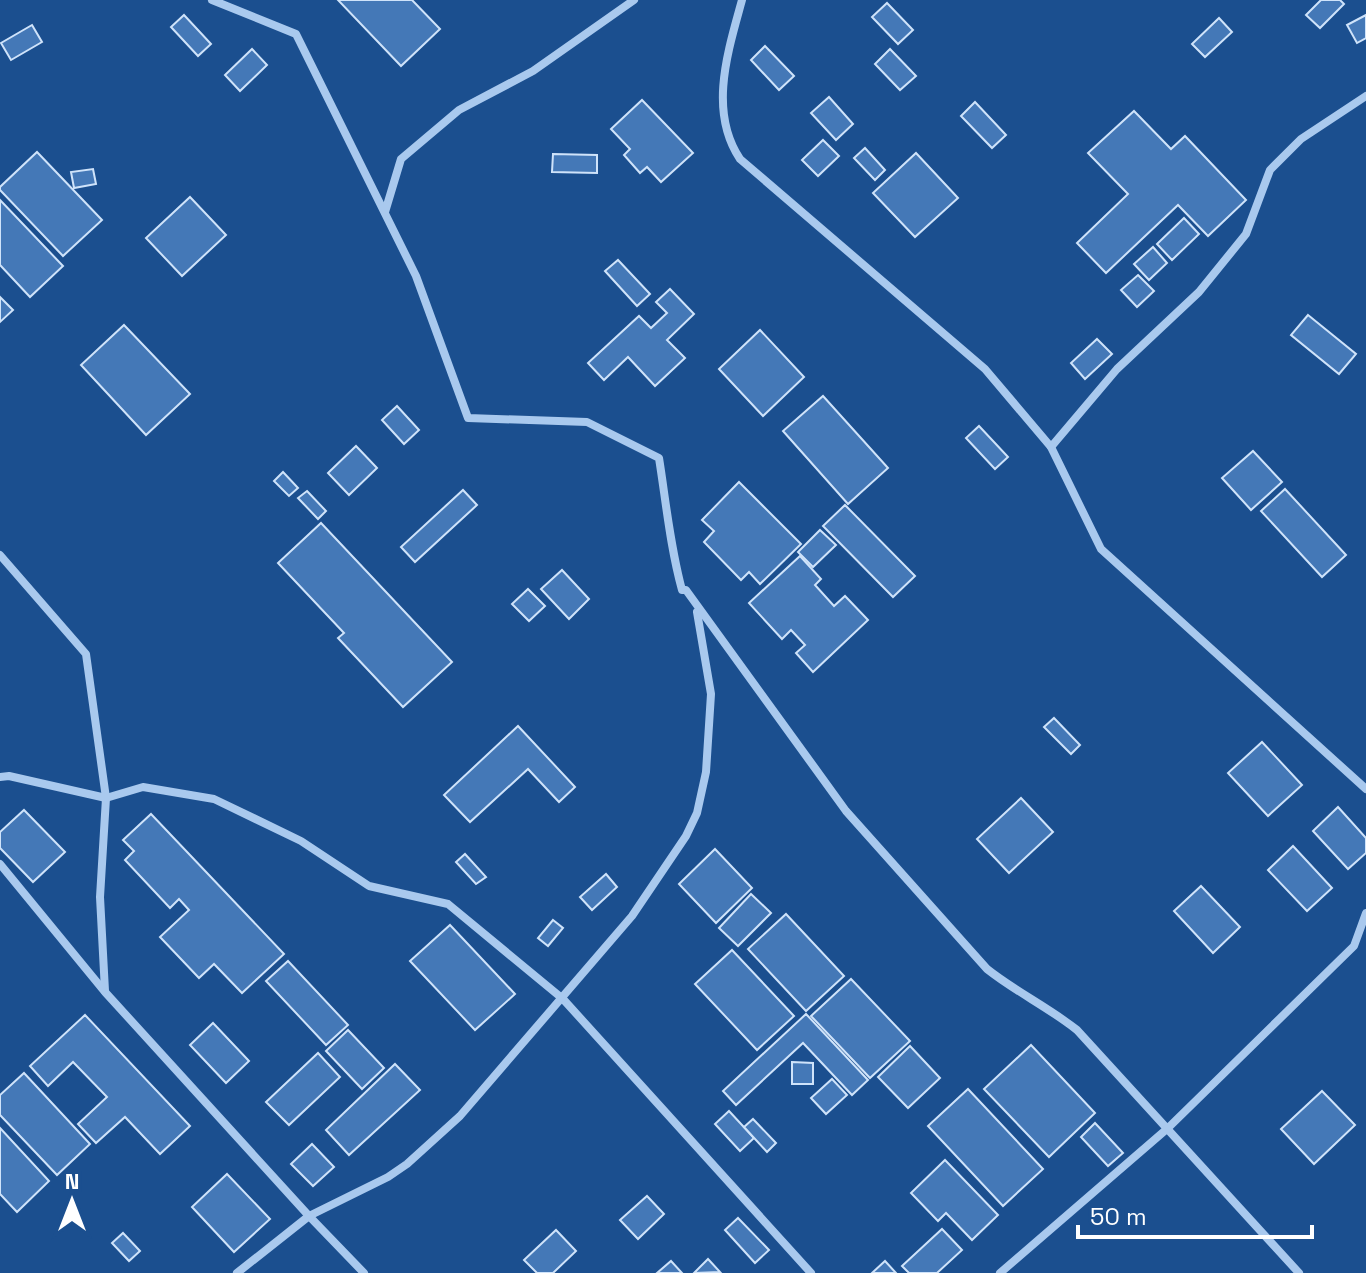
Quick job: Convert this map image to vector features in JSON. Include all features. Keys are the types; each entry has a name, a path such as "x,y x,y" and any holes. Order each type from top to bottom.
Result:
{"street":[{"path":"212,0 296,34 416,276 468,418 587,422 659,458 672,555 682,590 686,590 846,811 987,969 1008,986 1051,1009 1077,1030 1299,1273"},
{"path":"385,213 401,159 459,110 533,71 634,0"},
{"path":"742,0 732,38 722,103 727,134 740,159 985,369 1051,447 1101,549 1366,789"},
{"path":"1051,447 1117,369 1199,292 1246,234 1270,170 1301,139 1366,96"},
{"path":"0,555 86,654 106,798 100,897 105,992"},
{"path":"237,1273 309,1216 388,1177 430,1145 460,1116 632,916 686,836 697,813 706,772 711,694 696,607"},
{"path":"0,777 9,776 106,798 143,787 214,799 301,841 369,886 448,904 563,999 811,1273"},
{"path":"0,864 105,992 364,1273"},
{"path":"1000,1273 1168,1128 1354,946 1366,913"}],"building":[{"path":"338,0 412,0 440,29 401,66"},
{"path":"1321,0 1340,0 1344,4 1320,28 1306,15"},
{"path":"887,3 913,30 898,44 872,17"},
{"path":"184,15 211,44 198,56 171,27"},
{"path":"1366,15 1366,38 1357,43 1347,25"},
{"path":"1219,18 1232,32 1205,57 1192,44"},
{"path":"32,25 42,42 11,60 1,43"},
{"path":"765,46 794,76 779,90 751,60"},
{"path":"252,49 267,65 240,91 225,75"},
{"path":"890,49 916,76 900,90 875,64"},
{"path":"829,97 853,124 836,140 811,113"},
{"path":"642,100 693,153 661,182 647,167 640,173 624,155 630,149 611,129"},
{"path":"975,102 1006,135 992,148 961,116"},
{"path":"1134,111 1171,149 1185,136 1246,200 1208,236 1178,205 1106,273 1077,243 1128,194 1088,153"},
{"path":"823,140 839,156 818,176 802,160"},
{"path":"865,148 885,170 875,180 854,158"},
{"path":"37,152 102,220 63,256 0,190"},
{"path":"916,153 958,198 915,237 873,193"},
{"path":"553,154 597,155 597,173 552,172"},
{"path":"93,169 96,184 74,188 71,172"},
{"path":"190,197 226,235 182,276 146,238"},
{"path":"0,200 63,266 30,297 0,265"},
{"path":"1184,218 1199,234 1172,260 1157,244"},
{"path":"1153,247 1167,263 1149,280 1134,264"},
{"path":"618,260 650,294 637,306 605,271"},
{"path":"1138,275 1154,291 1137,307 1121,290"},
{"path":"670,289 694,314 667,340 685,358 655,386 628,357 604,380 588,363 639,316 651,328 667,313 656,302"},
{"path":"0,297 13,310 0,322"},
{"path":"1308,315 1356,354 1339,374 1291,335"},
{"path":"124,325 190,394 146,435 81,365"},
{"path":"760,330 804,377 763,416 719,369"},
{"path":"1097,339 1112,354 1085,379 1071,363"},
{"path":"823,396 888,468 848,504 783,431"},
{"path":"397,406 419,430 404,444 382,420"},
{"path":"979,426 1008,457 995,469 966,438"},
{"path":"356,446 377,468 349,495 328,473"},
{"path":"1253,451 1282,482 1251,510 1222,478"},
{"path":"283,472 298,488 289,496 274,481"},
{"path":"739,482 801,544 760,584 749,572 741,580 704,542 714,531 702,520"},
{"path":"1285,489 1346,555 1322,577 1261,511"},
{"path":"463,490 477,505 415,562 401,547"},
{"path":"307,491 326,511 318,519 298,498"},
{"path":"845,505 915,576 893,597 823,526"},
{"path":"321,523 452,662 403,707 338,638 344,633 278,563"},
{"path":"820,530 836,545 813,567 798,552"},
{"path":"800,556 821,579 815,585 834,606 845,596 868,620 813,672 796,653 805,645 791,630 782,639 749,603"},
{"path":"562,570 589,599 569,619 541,589"},
{"path":"528,589 545,606 529,621 512,604"},
{"path":"1054,718 1080,745 1071,754 1044,727"},
{"path":"518,726 575,787 559,802 528,769 470,822 444,795"},
{"path":"1262,742 1302,785 1268,816 1228,773"},
{"path":"1021,798 1053,832 1009,873 977,839"},
{"path":"1338,807 1366,838 1366,853 1348,869 1313,831"},
{"path":"24,810 65,852 33,882 0,848 0,832"},
{"path":"151,814 284,954 242,993 214,964 199,978 160,937 189,910 179,899 170,908 125,860 134,851 123,840"},
{"path":"1293,846 1332,888 1307,911 1268,870"},
{"path":"715,849 752,888 716,923 679,884"},
{"path":"465,854 486,877 476,884 456,862"},
{"path":"606,874 617,887 592,910 580,897"},
{"path":"1201,886 1240,927 1213,953 1174,911"},
{"path":"751,894 771,913 738,946 719,928"},
{"path":"786,914 844,976 806,1011 748,949"},
{"path":"553,920 563,928 548,946 538,938"},
{"path":"450,925 515,994 475,1030 410,961"},
{"path":"732,950 794,1016 757,1050 695,984"},
{"path":"288,961 348,1025 326,1045 266,981"},
{"path":"851,979 910,1041 870,1078 811,1016"},
{"path":"806,1014 868,1080 852,1095 803,1043 736,1105 723,1091"},
{"path":"85,1015 190,1126 160,1154 125,1117 96,1143 78,1124 107,1097 73,1062 48,1086 30,1066"},
{"path":"213,1023 249,1061 226,1083 190,1045"},
{"path":"348,1030 384,1068 362,1089 326,1051"},
{"path":"1031,1045 1095,1113 1049,1157 984,1089"},
{"path":"910,1046 940,1078 908,1108 878,1077"},
{"path":"318,1053 340,1077 289,1125 266,1102"},
{"path":"792,1062 813,1063 813,1084 792,1084"},
{"path":"395,1064 420,1090 349,1155 326,1130"},
{"path":"24,1073 90,1144 57,1175 0,1115 0,1095"},
{"path":"832,1079 847,1095 826,1114 811,1098"},
{"path":"968,1089 1043,1169 1003,1206 928,1126"},
{"path":"1322,1091 1355,1125 1314,1164 1281,1129"},
{"path":"729,1111 754,1138 740,1151 715,1124"},
{"path":"753,1119 776,1143 767,1152 744,1127"},
{"path":"1095,1123 1123,1153 1108,1166 1081,1137"},
{"path":"0,1128 49,1181 17,1212 0,1194"},
{"path":"312,1144 334,1167 313,1186 291,1164"},
{"path":"945,1160 998,1215 972,1240 946,1213 938,1221 911,1193"},
{"path":"227,1174 270,1219 234,1252 192,1207"},
{"path":"647,1196 664,1214 638,1239 620,1220"},
{"path":"738,1218 769,1250 755,1263 725,1230"},
{"path":"942,1229 962,1250 937,1273 909,1273 902,1266"},
{"path":"556,1230 576,1251 553,1273 537,1273 524,1260"},
{"path":"123,1233 140,1251 129,1261 112,1243"},
{"path":"708,1259 720,1272 694,1273"},
{"path":"671,1261 682,1273 657,1273"},
{"path":"885,1261 896,1273 872,1273"}]}
